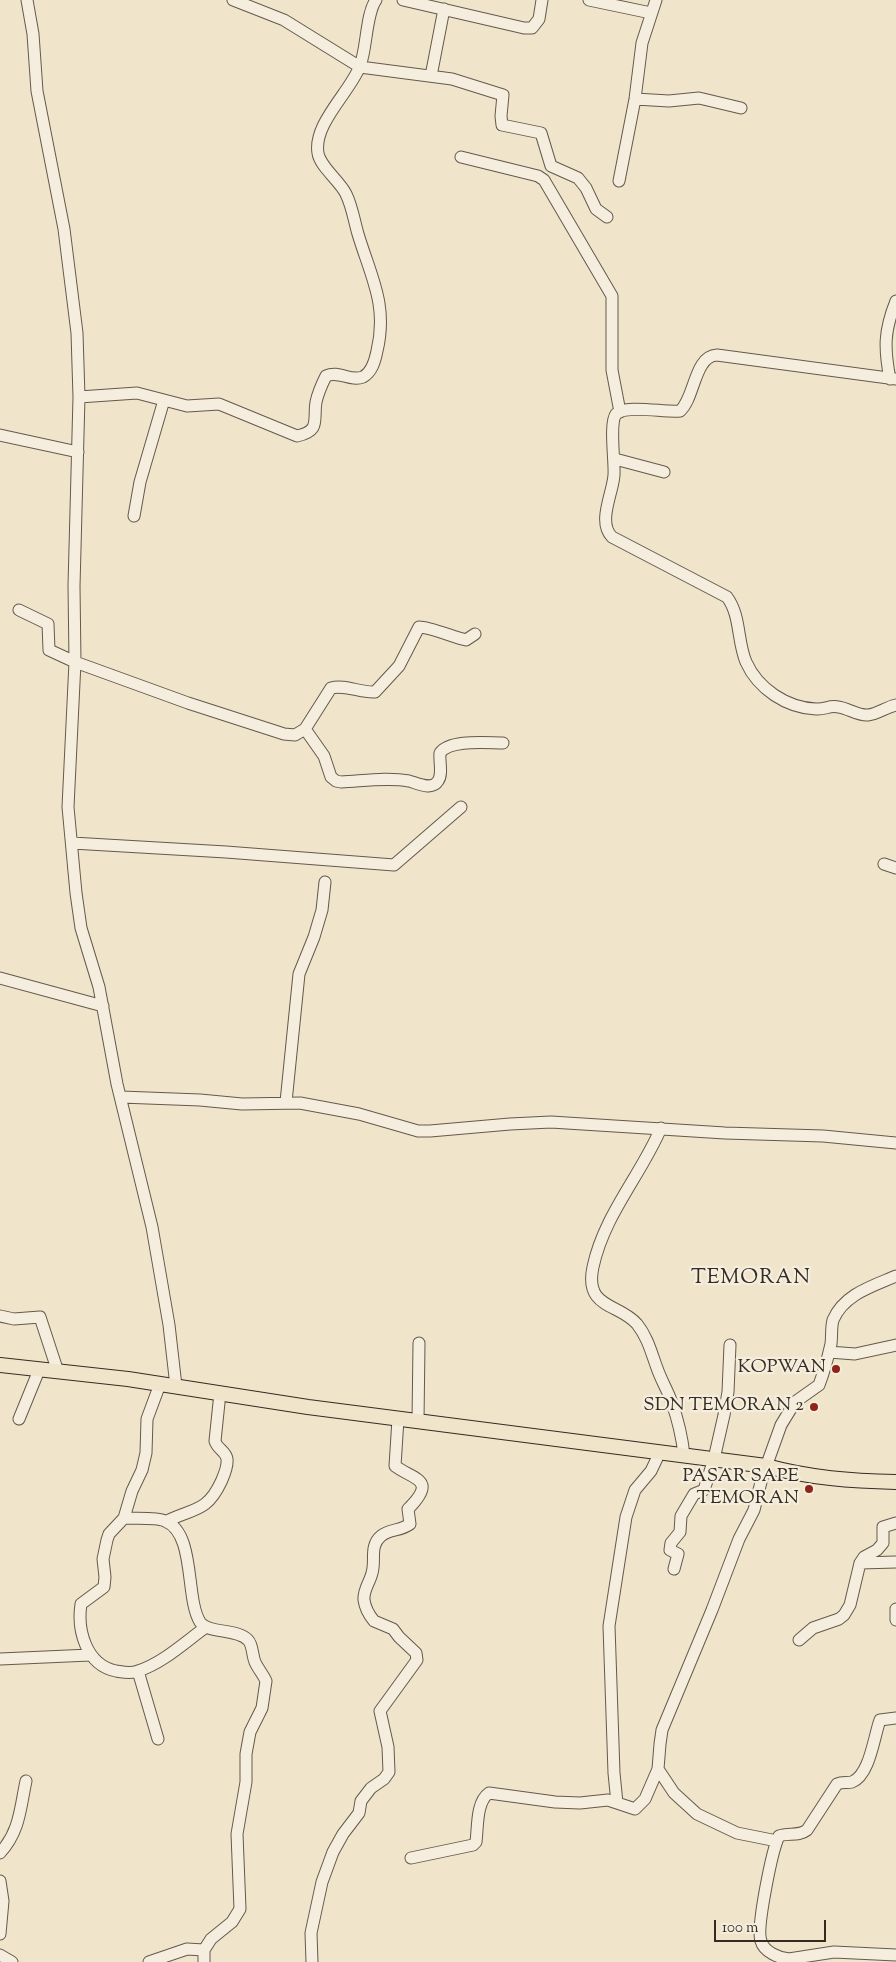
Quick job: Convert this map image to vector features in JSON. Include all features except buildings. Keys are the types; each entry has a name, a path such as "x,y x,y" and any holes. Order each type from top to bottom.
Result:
{"main road":[{"path":"0,1365 176,1386 293,1405 766,1466 819,1478 846,1481 896,1482"}],"street":[{"path":"27,0 37,91 62,221 74,297 77,333 80,397 74,586 75,662 68,801 81,928 103,1006 121,1097 152,1227 169,1325 176,1386"},
{"path":"233,0 284,20 360,67 452,79 502,95 500,116 502,124 541,133 551,166 578,178 586,188 596,209 607,217"},
{"path":"80,397 137,393 187,406 219,404 298,436 310,432 314,426 318,396 326,376 338,373 355,378 363,377 372,368 380,340 380,302 350,203 341,185 324,165 318,152 318,142 325,122 360,67 376,0"},
{"path":"403,0 517,27 532,28 539,19 542,0"},
{"path":"589,0 651,13"},
{"path":"619,181 635,100 642,43 656,0"},
{"path":"431,76 444,9"},
{"path":"635,100 669,101 699,98 741,108"},
{"path":"461,157 538,176 544,180 612,296 612,370 620,412"},
{"path":"896,302 889,319 886,339 893,379 763,360 712,355 701,366 686,404 680,411 633,410 620,412 615,416 613,425 614,481 605,523 608,532 619,541 726,597 731,603 735,614 746,661 763,686 773,695 817,710 835,706 864,715 896,704"},
{"path":"134,516 140,482 164,400"},
{"path":"0,435 78,452"},
{"path":"614,459 664,472"},
{"path":"19,610 48,624 49,650 75,662 188,703 284,734 295,735 305,729 331,688 339,685 365,693 375,692 399,666 418,627 466,640 475,634"},
{"path":"305,729 324,756 331,777 341,782 385,780 408,781 428,786 434,785 439,781 440,754 447,747 462,744 503,743"},
{"path":"72,844 226,852 394,865 461,808"},
{"path":"884,864 896,868"},
{"path":"286,1102 298,974 314,937 322,910 326,882"},
{"path":"0,978 103,1006"},
{"path":"121,1097 242,1104 286,1102 330,1108 418,1131 444,1131 538,1122 725,1133 823,1136 896,1143"},
{"path":"661,1128 648,1156 612,1215 596,1256 592,1274 595,1290 601,1301 634,1321 649,1343 657,1368 675,1410 684,1455"},
{"path":"411,1858 474,1845 476,1842 479,1812 484,1798 489,1793 554,1802 580,1803 608,1800 630,1809 639,1807 658,1769 662,1730 712,1610 739,1539 754,1510 775,1439 787,1413 798,1399 819,1385 829,1352 833,1320 840,1309 848,1300 863,1290 896,1276"},
{"path":"0,1316 14,1319 40,1317 58,1372"},
{"path":"418,1421 419,1343"},
{"path":"674,1569 678,1554 670,1550 671,1543 680,1532 681,1516 694,1494 704,1490 721,1432 728,1392 730,1345"},
{"path":"829,1352 855,1354 896,1345"},
{"path":"19,1419 39,1370"},
{"path":"160,1384 146,1419 145,1460 132,1491 124,1518 109,1534 107,1540 103,1559 104,1587 81,1604 82,1631 90,1655 100,1666 109,1670 124,1672 138,1671 161,1659 206,1627"},
{"path":"124,1518 167,1521 205,1506 211,1500 227,1466 226,1453 216,1446 214,1441 220,1393"},
{"path":"312,1962 311,1933 322,1882 333,1852 343,1834 359,1813 362,1801 371,1788 384,1779 389,1772 388,1747 380,1710 417,1660 416,1652 399,1637 394,1629 374,1621 364,1600 365,1589 373,1572 373,1552 377,1540 386,1532 410,1524 408,1509 418,1498 421,1487 420,1481 416,1477 395,1466 398,1419"},
{"path":"617,1803 614,1774 609,1626 626,1517 635,1490 651,1471 660,1452"},
{"path":"149,1962 187,1949 204,1956 214,1935 232,1922 240,1909 237,1834 246,1782 246,1754 250,1732 262,1708 267,1686 263,1673 254,1662 251,1644 248,1639 225,1630 206,1627 201,1624 194,1611 184,1548 175,1528 167,1521"},
{"path":"799,1640 820,1625 839,1619 844,1615 850,1605 860,1563 864,1557 881,1547 884,1539 883,1527 896,1523"},
{"path":"860,1563 896,1562"},
{"path":"896,1609 896,1620"},
{"path":"0,1659 90,1655"},
{"path":"138,1671 158,1740"},
{"path":"896,1718 880,1720 872,1749 860,1775 851,1782 837,1784 807,1830 796,1835 784,1834 779,1836 760,1931 761,1942 764,1946 776,1956 789,1959 834,1952 896,1955"},
{"path":"658,1769 674,1794 702,1817 737,1833 777,1841"},
{"path":"0,1853 16,1830 26,1781"},
{"path":"0,1881 3,1901 0,1934"},
{"path":"0,1954 12,1962"}],"place":[{"name":"KOPWAN","path":"836,1369"},
{"name":"SDN TEMORAN 2","path":"814,1407"},
{"name":"PASAR SAPE TEMORAN","path":"809,1489"}],"district":[{"name":"TEMORAN","path":"751,1279"}]}
